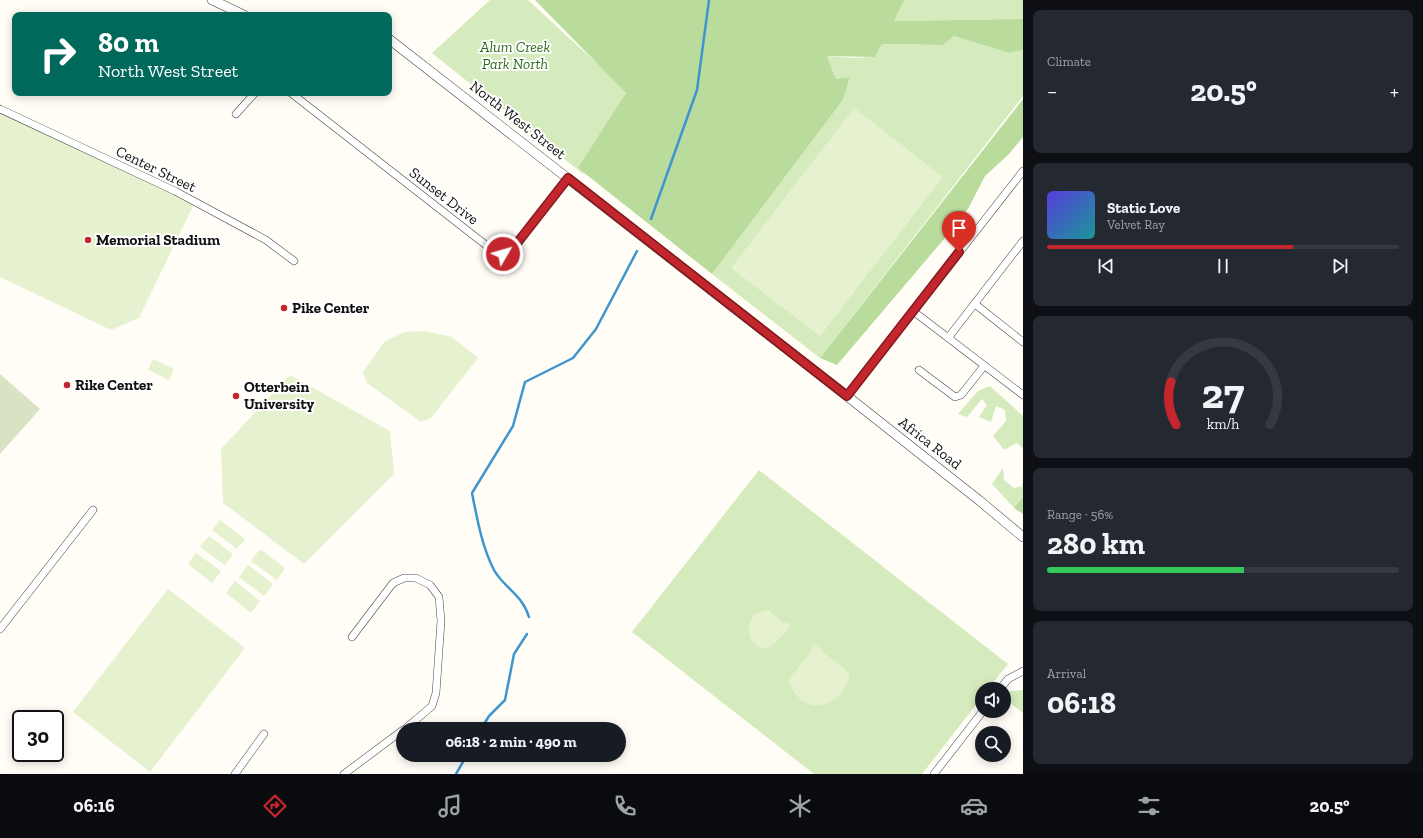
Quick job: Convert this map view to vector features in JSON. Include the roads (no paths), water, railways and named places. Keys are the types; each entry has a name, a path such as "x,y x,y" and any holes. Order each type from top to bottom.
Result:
{"street":[{"path":"212,0 238,12"},
{"name":"North West Street","path":"392,41 818,373"},
{"path":"236,114 252,96"},
{"name":"Sunset Drive","path":"295,96 491,250 499,254 508,253 514,247 568,178"},
{"name":"Center Street","path":"0,109 175,191 266,240 294,261"},
{"path":"847,396 1023,171"},
{"path":"948,338 1023,241"},
{"path":"975,304 1023,342"},
{"path":"913,311 1023,395"},
{"path":"919,370 955,397 961,395 984,366"},
{"name":"Africa Road","path":"818,373 980,501 1023,537"},
{"path":"0,629 94,510"},
{"path":"352,637 393,583 404,578 416,578 430,585 440,597 441,621 436,693 432,706 413,722"},
{"path":"1006,682 1008,679 1023,671"},
{"path":"934,774 978,718"},
{"path":"235,774 264,734"},
{"path":"344,774 396,736"}],"waterway":[{"path":"651,219 697,90 709,0"},
{"path":"529,617 522,602 494,570 486,552 480,532 472,493 513,426 525,382 573,358 596,329 637,251"},
{"path":"485,722 489,716 505,700 514,654 527,634"},
{"path":"456,774 463,762"}],"place":[{"name":"Memorial Stadium","path":"88,240"},
{"name":"Pike Center","path":"284,308"},
{"name":"Rike Center","path":"67,385"},
{"name":"Otterbein University","path":"236,396"}],"park label":[{"name":"Alum Creek Park North","path":"515,56"}]}
